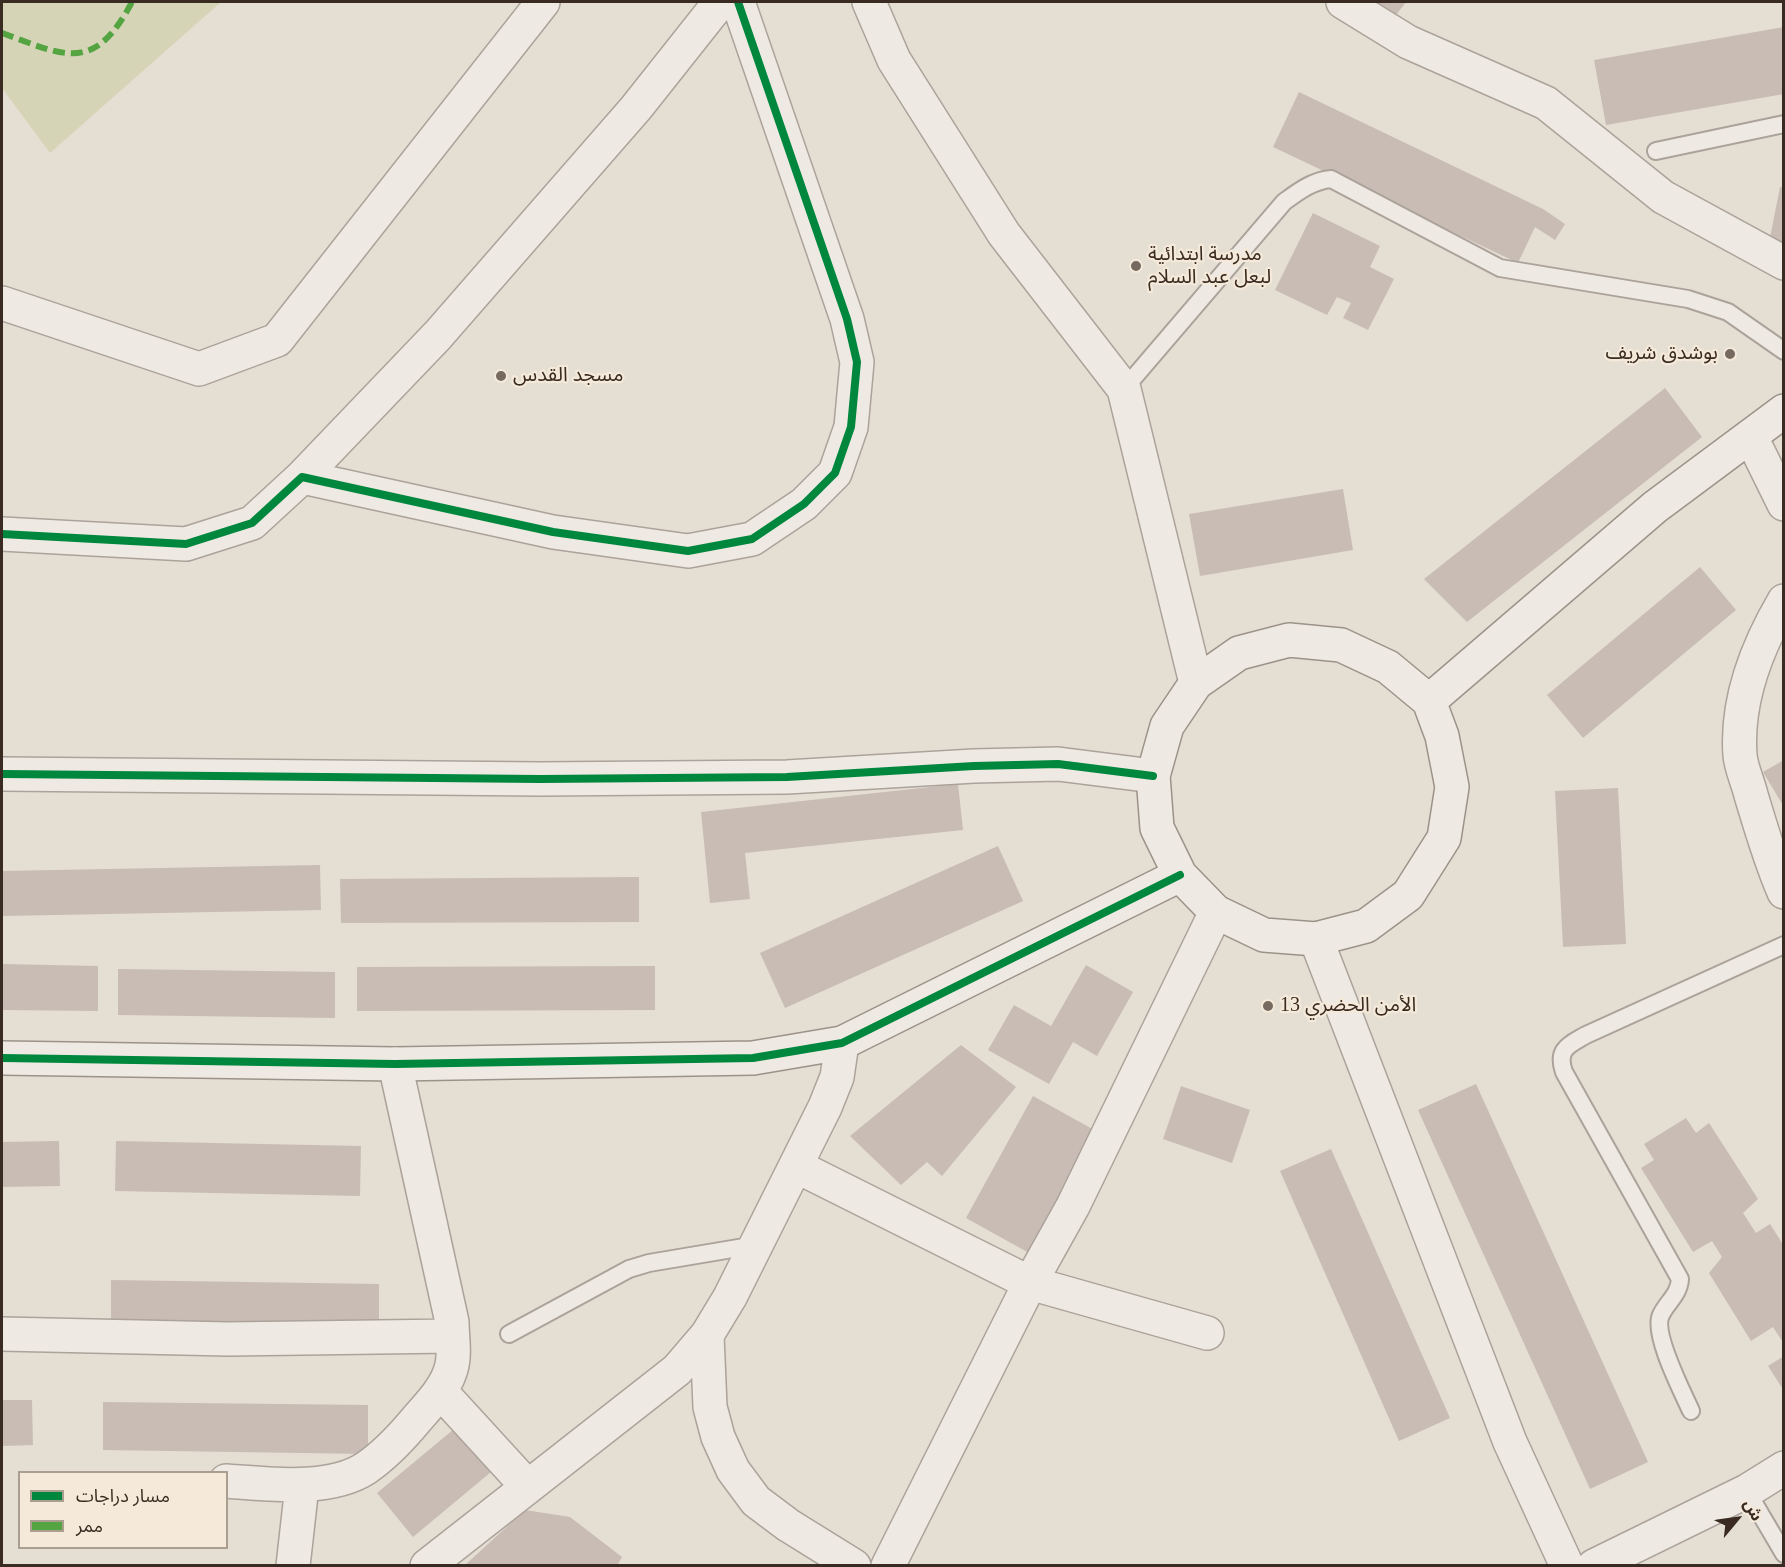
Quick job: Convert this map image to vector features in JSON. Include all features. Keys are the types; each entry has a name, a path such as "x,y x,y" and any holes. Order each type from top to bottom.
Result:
{"street":[{"path":"2,303 199,369 277,340 543,2"},
{"path":"2,534 186,544 252,523 302,477 438,335 636,108 720,2"},
{"path":"302,477 553,532 688,551 752,539 804,504 835,472 851,427 858,362 846,319 738,2"},
{"path":"869,2 894,60 1004,234 1124,388 1196,683"},
{"path":"1343,2 1408,42 1546,103 1663,197 1784,263"},
{"path":"1429,700 1655,507 1784,411"},
{"path":"1751,437 1784,504"},
{"path":"1784,602 1774,617 1752,667 1741,720 1740,756 1768,855 1784,892"},
{"path":"1290,640 1341,645 1388,667 1429,700 1442,736 1452,787 1444,838 1408,896 1366,926 1316,939 1264,935 1216,912 1180,875 1157,828 1153,776 1167,726 1196,683 1239,653 1290,640"},
{"path":"2,774 552,779 787,777 974,766 1058,764 1153,776"},
{"path":"2,1058 395,1064 753,1058 843,1042 1180,875"},
{"path":"888,1566 1030,1284 1073,1206 1216,912"},
{"path":"1316,939 1510,1442 1567,1566"},
{"path":"427,1566 677,1370 707,1335 730,1298 825,1107 837,1077 843,1042"},
{"path":"228,1481 302,1486 337,1479 364,1469 397,1443 440,1391 451,1372 452,1322 395,1064"},
{"path":"796,1166 1030,1284 1207,1333"},
{"path":"2,1334 228,1339 452,1336"},
{"path":"707,1335 710,1407 718,1437 733,1470 756,1500 788,1526 854,1566"},
{"path":"440,1391 527,1486"},
{"path":"1594,1566 1747,1491 1784,1468"},
{"path":"293,1566 302,1486"}],"lane":[{"path":"1656,151 1784,124"},
{"path":"1124,388 1284,202 1306,186 1331,179 1500,268 1688,298 1728,312 1784,351"},
{"path":"1691,1411 1661,1341 1658,1327 1660,1316 1679,1289 1680,1279 1560,1062 1568,1045 1586,1035 1784,945"},
{"path":"509,1334 629,1269 649,1263 756,1245"},
{"path":"1747,1491 1784,1554"}],"shaded area":[{"path":"2,2 221,2 50,153 2,88"}],"building":[{"path":"1377,2 1406,2 1396,15"},
{"path":"1784,27 1784,94 1606,125 1594,60"},
{"path":"1299,92 1543,209 1565,224 1555,240 1535,227 1518,263 1273,147"},
{"path":"1780,187 1784,188 1784,251 1768,248"},
{"path":"1313,213 1380,246 1370,267 1394,279 1368,330 1343,318 1351,303 1337,297 1327,315 1275,290"},
{"path":"1665,388 1702,437 1467,622 1424,579"},
{"path":"1343,489 1353,550 1200,576 1189,514"},
{"path":"1700,567 1736,610 1583,738 1547,695"},
{"path":"1784,760 1784,807 1763,772"},
{"path":"958,784 963,830 745,853 750,899 710,903 701,812"},
{"path":"1618,788 1626,944 1563,947 1555,791"},
{"path":"998,846 1023,901 785,1008 760,953"},
{"path":"320,865 321,910 2,916 2,871"},
{"path":"639,877 639,922 341,923 340,879"},
{"path":"2,964 98,966 98,1011 2,1010"},
{"path":"1086,965 1133,992 1097,1056 1073,1042 1049,1084 988,1050 1014,1005 1051,1026"},
{"path":"655,966 655,1010 357,1011 357,967"},
{"path":"118,969 335,972 335,1018 118,1015"},
{"path":"961,1045 1016,1087 942,1176 927,1162 901,1185 850,1136"},
{"path":"1476,1084 1648,1462 1590,1489 1418,1110"},
{"path":"1181,1086 1250,1110 1232,1163 1163,1139"},
{"path":"1033,1096 1096,1131 1029,1253 966,1218"},
{"path":"1686,1118 1696,1133 1709,1123 1758,1199 1743,1213 1756,1233 1770,1224 1784,1246 1784,1344 1773,1327 1751,1341 1709,1273 1722,1257 1712,1241 1693,1252 1641,1168 1654,1160 1644,1144"},
{"path":"59,1141 60,1186 2,1187 2,1142"},
{"path":"116,1141 361,1146 360,1196 115,1191"},
{"path":"1331,1149 1450,1418 1399,1441 1280,1171"},
{"path":"111,1280 379,1284 379,1333 111,1330"},
{"path":"1784,1356 1784,1391 1768,1366"},
{"path":"2,1400 32,1400 33,1445 2,1446"},
{"path":"103,1402 368,1405 368,1454 103,1450"},
{"path":"454,1429 491,1472 413,1537 377,1493"},
{"path":"525,1510 570,1517 622,1557 617,1566 464,1566"}],"marked path":[{"path":"2,33 61,52 76,53 91,50 105,40 118,25 132,2"}],"cycle path":[{"path":"2,534 186,544 252,523 302,477 553,532 688,551 752,539 804,504 835,473 851,427 857,362 847,319 738,2"},
{"path":"2,774 540,779 787,777 974,766 1058,764 1153,776"},
{"path":"2,1058 395,1064 753,1058 842,1043 1180,875"}],"place":[{"name":"مدرسة ابتدائية لبعل عبد السلام","path":"1136,266"},
{"name":"بوشدق شريف","path":"1730,354"},
{"name":"مسجد القدس","path":"501,376"},
{"name":"الأمن الحضري 13","path":"1268,1006"}]}
